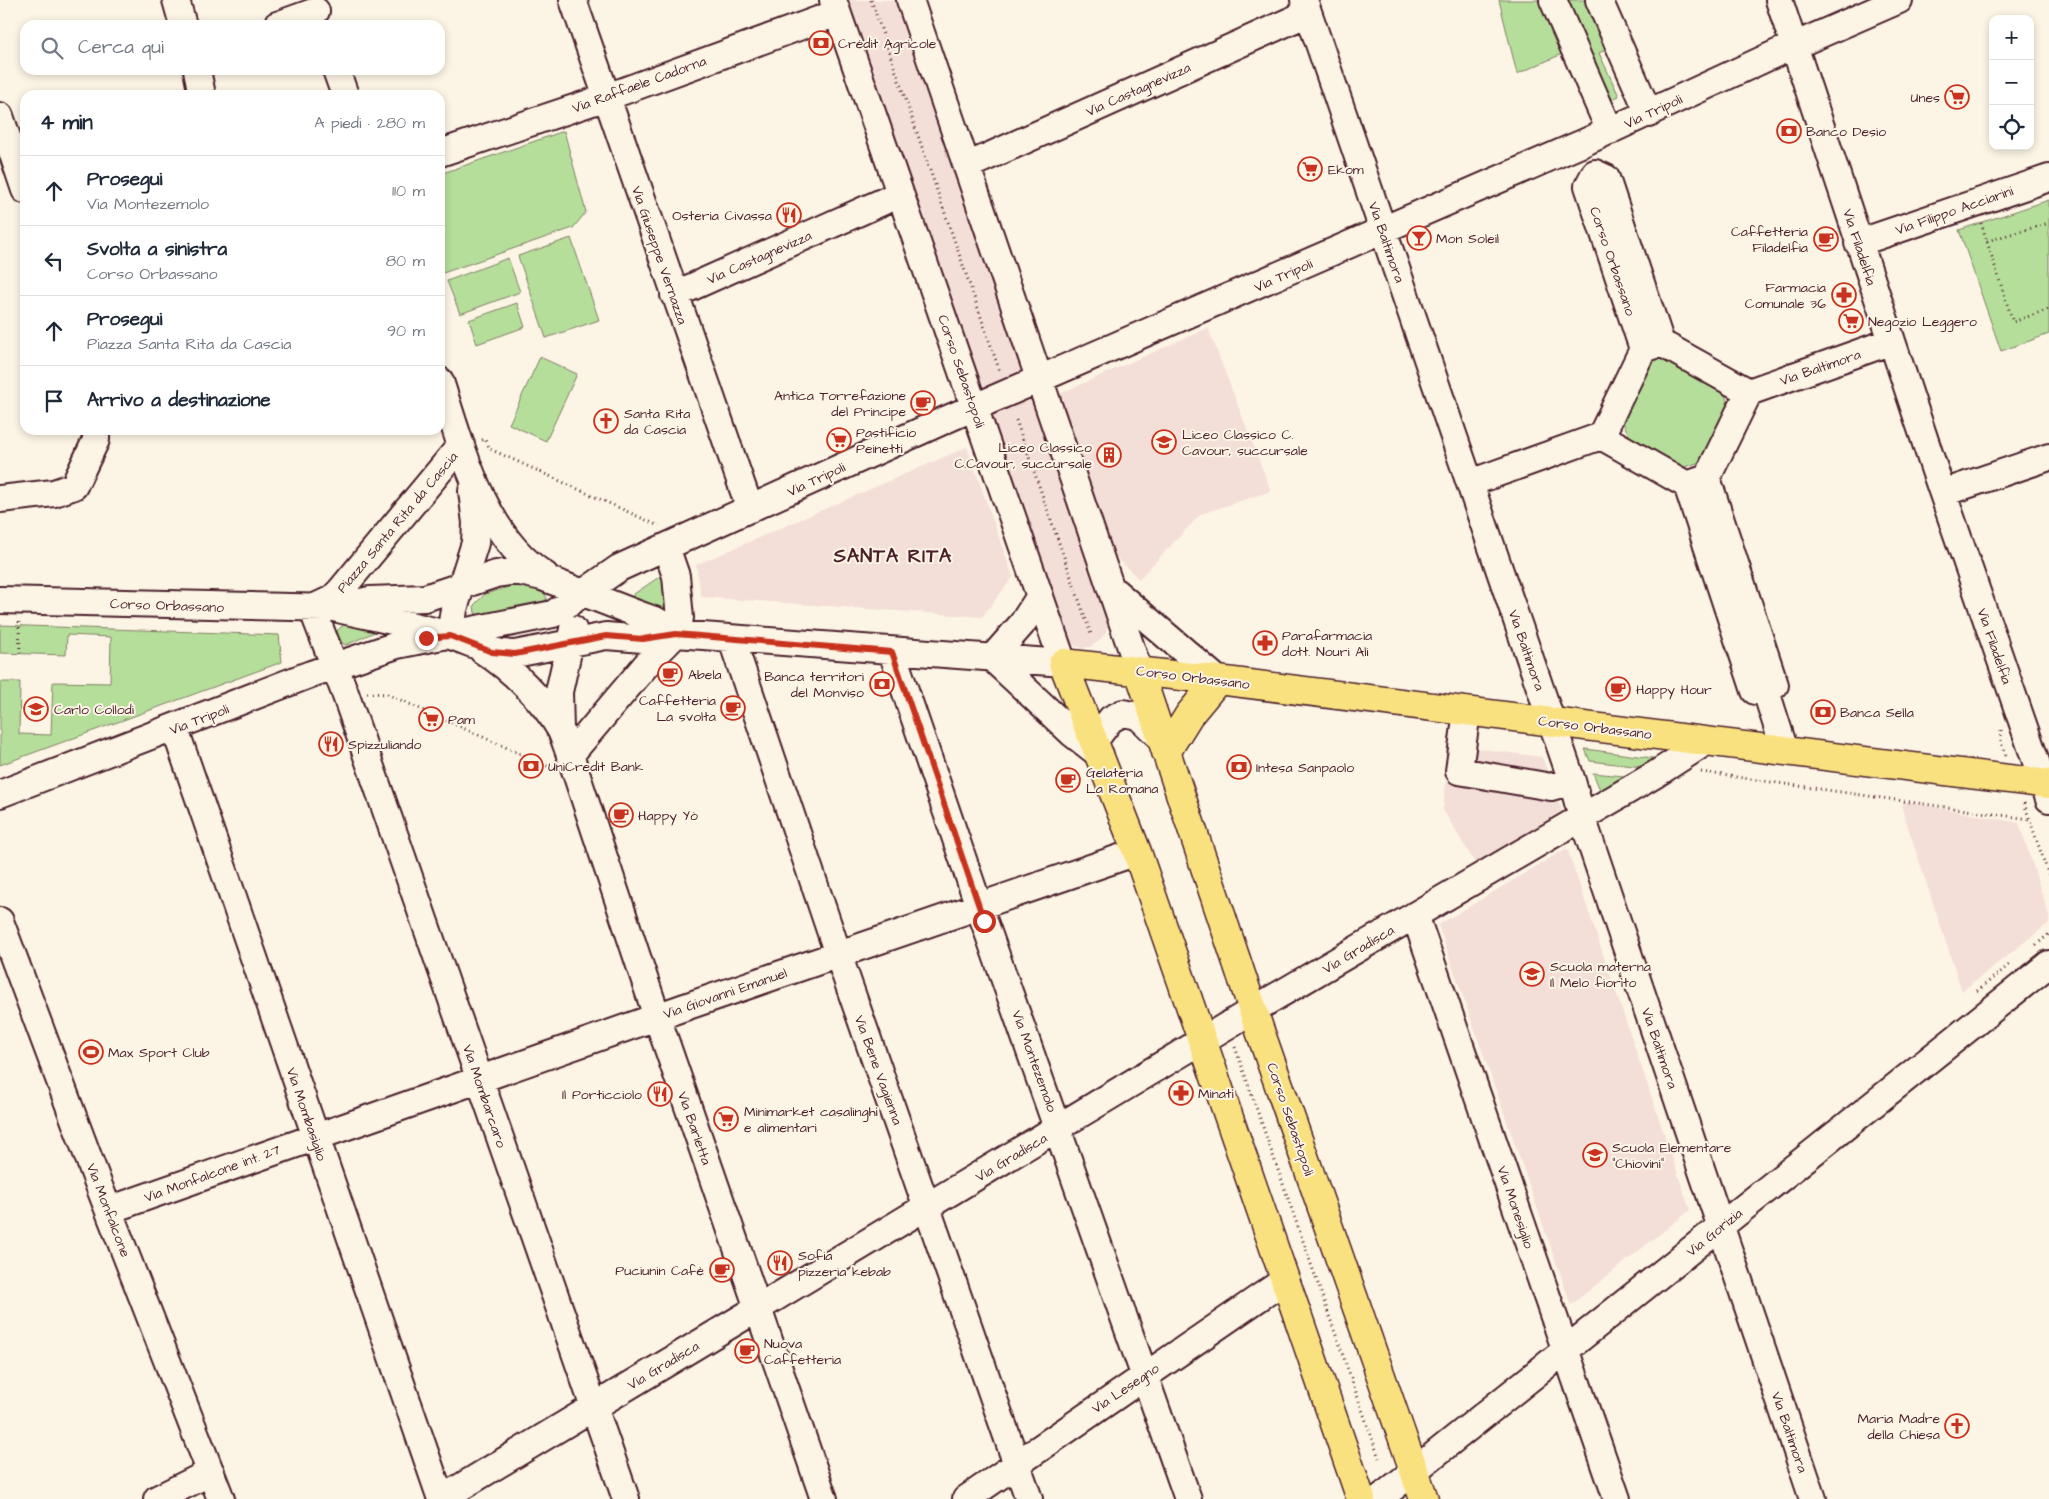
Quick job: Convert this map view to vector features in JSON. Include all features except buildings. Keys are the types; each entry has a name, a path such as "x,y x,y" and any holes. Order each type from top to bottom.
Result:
{"main road":[{"name":"Corso Orbassano","path":"1063,663 1552,721 1785,751 2047,789"},
{"name":"Corso Sebastopoli","path":"1063,663 1137,852 1201,1042 1361,1499"},
{"name":"Corso Sebastopoli","path":"1138,671 1253,1010 1424,1499"},
{"path":"1164,745 1218,680"}],"street":[{"path":"176,0 182,20"},
{"name":"Via Giuseppe Vernazza","path":"573,0 750,509"},
{"name":"Corso Sebastopoli","path":"910,0 1138,671"},
{"path":"1553,0 1610,131"},
{"path":"1599,0 1649,114"},
{"name":"Via Filadelfia","path":"1778,0 1943,493 2047,789"},
{"name":"Via Tripoli","path":"672,545 975,407 1649,114 1794,46 1899,0"},
{"name":"Via Raffaele Cadorna","path":"445,151 607,96 835,6"},
{"name":"Corso Sebastopoli","path":"835,6 1063,663"},
{"name":"Via Castagnevizza","path":"967,166 1306,7"},
{"name":"Via Baltimora","path":"1306,7 1552,721 1582,817 1813,1499"},
{"path":"292,20 316,12"},
{"path":"198,75 201,90"},
{"path":"338,75 342,90"},
{"path":"0,116 20,175"},
{"name":"Corso Orbassano","path":"1583,143 1595,173 1606,178 1652,346"},
{"name":"Via Filippo Acciarini","path":"1858,243 2049,178"},
{"name":"Via Castagnevizza","path":"674,295 900,194"},
{"name":"Via Baltimora","path":"1749,392 1892,341"},
{"path":"1470,483 1601,436 1652,346 1749,392 1697,482 1755,691 1765,688 1785,751"},
{"path":"445,396 465,455"},
{"path":"0,499 54,493 74,486 96,440 96,435"},
{"path":"1601,436 1697,482"},
{"name":"Piazza Santa Rita da Cascia","path":"465,455 490,514 506,539 531,565 559,583"},
{"name":"Piazza Santa Rita da Cascia","path":"458,598 476,533 465,455"},
{"name":"Piazza Santa Rita da Cascia","path":"323,608 323,604 340,591 465,455"},
{"path":"1943,493 2049,456"},
{"path":"572,759 652,658 676,634 680,618 672,545"},
{"name":"Piazza Santa Rita da Cascia","path":"398,645 544,617 585,594 619,568 672,545"},
{"name":"Piazza Santa Rita da Cascia","path":"398,645 422,629 458,598 507,572 526,573 559,583 657,621 676,634"},
{"path":"1110,587 1218,680"},
{"name":"Piazza Santa Rita da Cascia","path":"560,729 559,692 569,643 585,594"},
{"path":"1040,596 1022,624 992,658 1073,734 1097,748"},
{"path":"450,636 458,598"},
{"name":"Piazza Santa Rita da Cascia","path":"323,608 370,600 458,598"},
{"name":"Corso Orbassano","path":"9,600 323,608"},
{"path":"323,608 335,666 345,693"},
{"name":"Piazza Santa Rita da Cascia","path":"323,608 450,636 478,648 504,654 515,654 606,636 643,639 676,634"},
{"name":"Corso Orbassano","path":"676,634 892,652 1063,663"},
{"name":"Via Bene Vagienna","path":"732,640 838,954 1029,1499"},
{"name":"Via Tripoli","path":"0,794 175,729 335,666 398,645"},
{"name":"Piazza Santa Rita da Cascia","path":"478,648 511,671 560,729 572,759"},
{"name":"Via Montezemolo","path":"892,652 979,906 1188,1499"},
{"name":"Via Mombarcaro","path":"345,693 626,1499"},
{"path":"1467,711 1459,771 1551,787 1572,780"},
{"name":"Corso Sebastopoli","path":"1097,748 1111,719 1123,712 1138,716 1164,745"},
{"name":"Via Mombasiglio","path":"175,729 314,1136 441,1499"},
{"path":"1582,817 1707,741"},
{"name":"Via Barletta","path":"572,759 656,1017 824,1499"},
{"name":"Via Gradisca","path":"441,1499 1253,1010 1582,817"},
{"name":"Via Giovanni Emanuel","path":"314,1136 1137,852"},
{"name":"Via Monesiglio","path":"1415,915 1617,1499"},
{"name":"Via Monfalcone","path":"0,921 221,1499"},
{"name":"Via Gorizia","path":"1379,1499 2049,964"},
{"name":"Via Monfalcone int. 27","path":"109,1210 314,1136"},
{"name":"Via Lesegno","path":"966,1499 1285,1280"},
{"path":"157,1499 211,1472"}],"path":[{"path":"871,0 1002,378"},
{"path":"1980,220 2013,322 2049,309"},
{"path":"1987,241 2049,223"},
{"path":"1016,420 1092,637"},
{"name":"Piazza Santa Rita da Cascia","path":"465,455 486,439 490,449 662,527 670,524 672,545"},
{"path":"9,600 20,654"},
{"path":"345,693 387,694 558,771 572,759"},
{"path":"1694,771 2029,819"},
{"path":"1235,1047 1379,1458"}],"shaded area":[{"path":"847,0 895,0 1108,625 1105,634 1090,647 1082,648 1073,645 1065,639"},
{"name":"Liceo Classico C. Cavour, succursale","path":"1208,328 1271,491 1201,514 1139,579 1115,556 1059,394"},
{"path":"967,447 1013,577 982,617 701,597 696,565"},
{"path":"1450,745 1542,757 1562,811 1475,863 1443,810"},
{"path":"1903,801 2019,823 2049,915 2049,923 1962,991 1902,809"},
{"path":"1567,848 1690,1210 1571,1305 1438,925"}],"green space":[{"path":"1499,0 1546,0 1569,51 1517,74"},
{"path":"1561,0 1588,0 1609,48 1599,53 1619,96 1604,103"},
{"path":"564,131 586,212 573,228 445,272 445,172"},
{"path":"2049,200 2049,334 2001,351 1959,230"},
{"path":"571,238 599,320 546,338 518,256"},
{"path":"508,258 520,292 460,314 447,281"},
{"path":"517,303 525,327 477,344 469,320"},
{"path":"1668,356 1723,388 1730,411 1706,460 1679,469 1635,447 1621,419 1645,365"},
{"path":"540,357 577,374 546,441 509,424"},
{"path":"662,575 667,579 668,613 631,598 634,594"},
{"path":"512,586 527,586 537,589 545,594 547,599 540,604 478,615 475,613 474,605 485,594"},
{"path":"344,624 374,625 377,631 346,645 342,643 337,631"},
{"path":"0,625 279,635 282,662 0,765 0,682 20,682 19,734 51,735 53,682 110,683 111,637 67,635 66,655 0,653"},
{"path":"1585,749 1660,759 1642,767 1590,761"},
{"path":"1593,773 1624,776 1601,792"}],"place":[{"name":"Crédit Agricole","path":"821,43"},
{"name":"Unes","path":"1957,97"},
{"name":"Banco Desio","path":"1789,131"},
{"name":"Ekom","path":"1310,169"},
{"name":"Osteria Civassa","path":"789,215"},
{"name":"Mon Soleil","path":"1419,238"},
{"name":"Caffetteria Filadelfia","path":"1826,239"},
{"name":"Farmacia Comunale 36","path":"1844,295"},
{"name":"Negozio Leggero","path":"1851,321"},
{"name":"Antica Torrefazione del Principe","path":"923,403"},
{"name":"Santa Rita da Cascia","path":"606,421"},
{"name":"Pastificio Peinetti","path":"839,440"},
{"name":"Liceo Classico C. Cavour, succursale","path":"1164,442"},
{"name":"Liceo Classico C.Cavour, succursale","path":"1109,455"},
{"name":"Parafarmacia dott. Nouri Ali","path":"1265,643"},
{"name":"Abela","path":"670,674"},
{"name":"Banca territori del Monviso","path":"882,684"},
{"name":"Happy Hour","path":"1618,689"},
{"name":"Caffetteria La svolta","path":"733,708"},
{"name":"Carlo Collodi","path":"36,709"},
{"name":"Banca Sella","path":"1823,712"},
{"name":"Pam","path":"431,719"},
{"name":"Spizzuliando","path":"331,744"},
{"name":"UniCredit Bank","path":"531,766"},
{"name":"Intesa Sanpaolo","path":"1239,767"},
{"name":"Gelateria La Romana","path":"1068,780"},
{"name":"Happy Yò","path":"621,815"},
{"name":"Scuola materna Il Melo fiorito","path":"1532,974"},
{"name":"Max Sport Club","path":"91,1052"},
{"name":"Minati","path":"1181,1093"},
{"name":"Il Porticciolo","path":"660,1094"},
{"name":"Minimarket casalinghi e alimentari","path":"726,1119"},
{"name":"Scuola Elementare \"Chiovini\"","path":"1595,1155"},
{"name":"Sofia pizzeria kebab","path":"780,1263"},
{"name":"Puciunin Cafè","path":"722,1270"},
{"name":"Nuova Caffetteria","path":"747,1351"},
{"name":"Maria Madre della Chiesa","path":"1957,1426"}],"district":[{"name":"SANTA RITA","path":"893,555"}],"route":[{"path":"426,638 450,636 478,648 504,654 515,654 606,636 643,639 676,634 892,652 984,921"}]}
